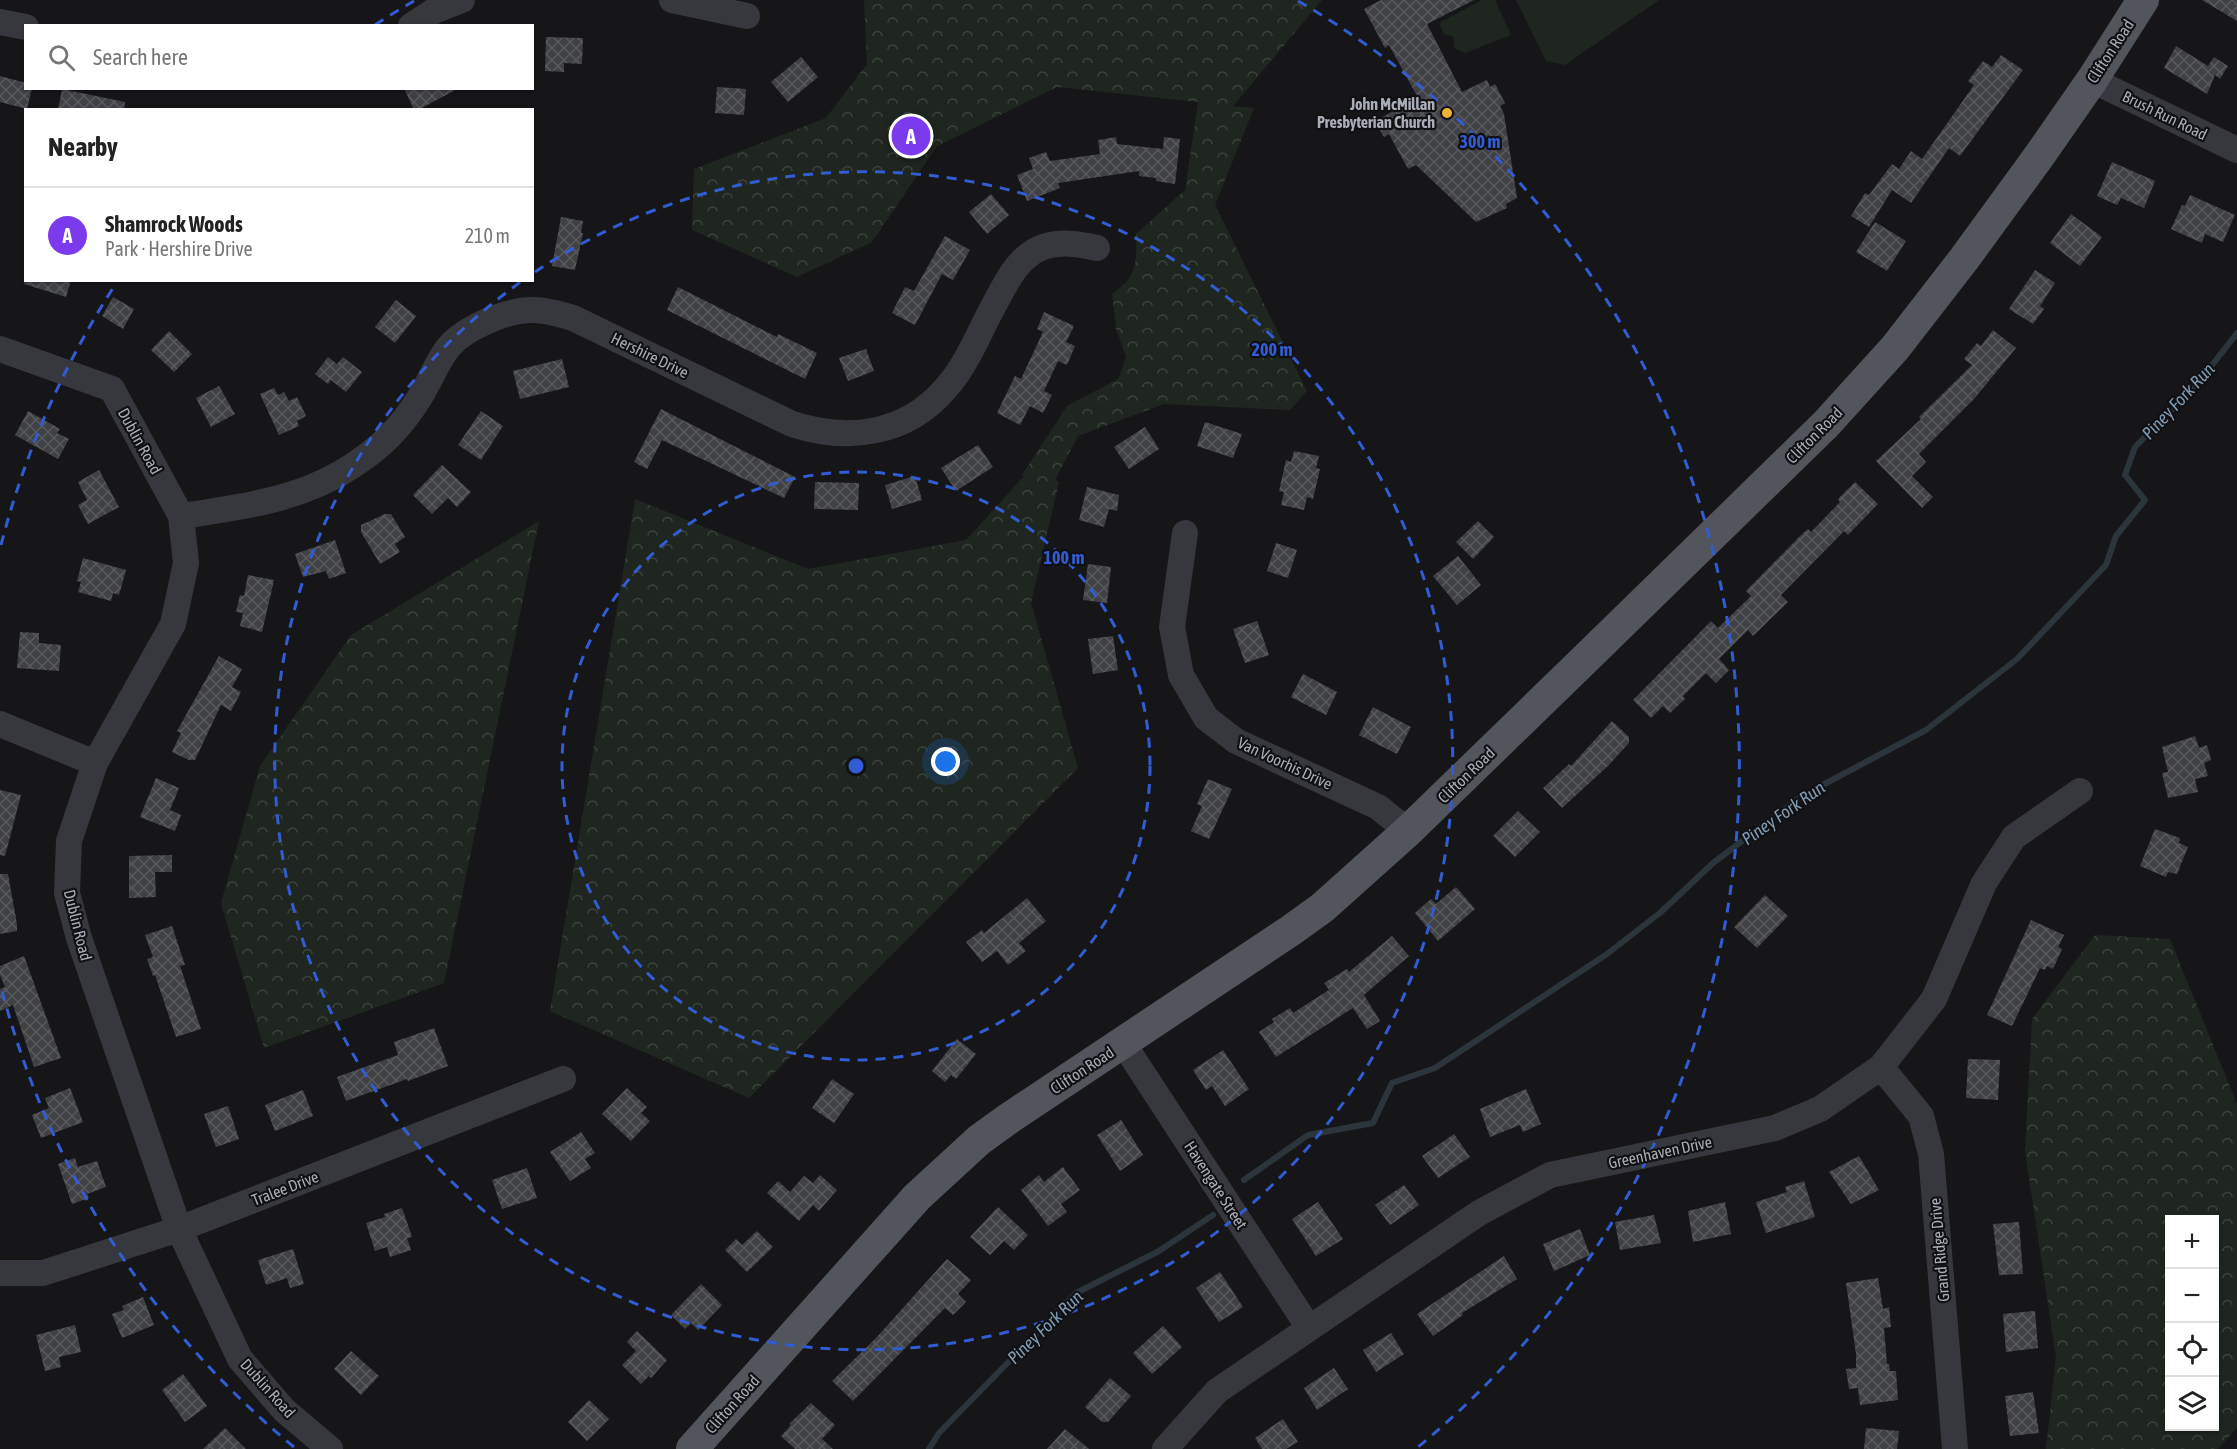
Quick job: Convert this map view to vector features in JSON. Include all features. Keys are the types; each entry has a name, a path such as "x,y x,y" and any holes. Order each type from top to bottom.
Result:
{"main road":[{"name":"Clifton Road","path":"692,1449 874,1244 938,1177 979,1140 1322,908 1408,831 1826,424 1901,341 1964,259 2092,80 2143,0"}],"street":[{"path":"414,24 434,11 462,0"},
{"path":"672,0 747,16"},
{"path":"0,22 24,27"},
{"name":"Brush Run Road","path":"2092,80 2237,150"},
{"name":"Hershire Drive","path":"181,516 267,501 326,483 360,461 394,431 419,399 445,351 457,339 499,316 523,311 534,310 573,318 800,426 826,433 846,435 881,430 914,415 933,402 947,388 960,369 1008,278 1029,255 1042,247 1065,243 1097,248"},
{"name":"Dublin Road","path":"0,349 112,390 181,516 186,563 173,624 95,763 69,841 67,893 79,938 179,1229 240,1359 284,1410 330,1449"},
{"name":"Van Voorhis Drive","path":"1185,533 1172,627 1181,675 1206,718 1236,741 1378,807 1408,831"},
{"path":"0,724 95,763"},
{"name":"Greenhaven Drive","path":"1165,1449 1217,1391 1479,1213 1550,1175 1775,1128 1820,1109 1881,1067 1934,999 1984,883 2014,837 2080,791"},
{"name":"Havengate Street","path":"1123,1042 1310,1328"},
{"name":"Grand Ridge Drive","path":"1881,1067 1921,1116 1931,1154 1955,1449"},
{"name":"Tralee Drive","path":"0,1273 43,1274 179,1229 563,1079"}],"green space":[{"path":"864,0 1322,0 1233,106 1254,108 1215,205 1307,391 1290,410 1164,404 1078,436 1055,480 1059,482 1031,603 1078,768 749,1098 550,1011 635,499 808,569 966,540 1024,476 1022,475 1067,406 1118,379 1126,357 1116,329 1112,294 1126,282 1134,268 1136,234 1185,190 1198,102 1057,87 937,146 872,242 797,277 692,230 694,169 826,118 867,64"},
{"path":"1482,0 1495,0 1511,35 1465,53 1454,48 1454,37 1444,34 1439,23"},
{"path":"1516,0 1659,0 1565,65 1546,61"},
{"path":"539,521 444,983 264,1048 221,903 260,766 351,635"},
{"path":"2095,935 2170,939 2237,1104 2237,1428 2218,1449 2046,1449 2056,1357 2025,1151 2032,1019"}],"building":[{"name":"John McMillan Presbyterian Church","path":"1381,0 1474,0 1427,24 1462,92 1487,80 1490,87 1495,84 1505,103 1500,106 1504,114 1517,198 1506,204 1507,208 1476,222 1416,165 1408,169 1389,134 1384,137 1375,122 1417,96 1389,45 1385,48 1364,9"},
{"path":"2202,0 2237,0 2237,21"},
{"path":"546,37 583,38 582,64 564,63 564,72 545,71"},
{"path":"2176,46 2208,66 2214,57 2228,66 2220,79 2215,75 2207,94 2164,68"},
{"path":"2001,55 2023,70 1960,156 1949,148 1911,203 1892,190 1869,227 1851,216 1865,193 1869,195 1892,164 1899,169 1911,151 1922,159 1974,85 1968,81 1983,61 1992,67"},
{"path":"801,57 818,77 788,102 771,82"},
{"path":"0,76 24,82 24,90 32,90 27,108 0,102"},
{"path":"717,87 746,89 744,115 715,113"},
{"path":"62,90 125,102 124,108 58,108"},
{"path":"405,90 455,90 422,108 413,108"},
{"path":"1116,137 1117,144 1163,149 1164,137 1180,139 1175,184 1139,176 1139,171 1058,183 1060,188 1027,201 1017,175 1033,169 1029,158 1046,152 1050,161 1100,154 1098,140"},
{"path":"2112,162 2155,181 2144,208 2121,198 2117,205 2097,196"},
{"path":"991,194 1009,215 987,234 969,212"},
{"path":"2190,195 2235,215 2223,242 2205,234 2202,243 2171,229 2182,205 2185,206"},
{"path":"2071,214 2102,237 2080,266 2050,243"},
{"path":"561,217 583,221 581,233 583,233 575,270 552,266"},
{"path":"1875,222 1906,241 1887,271 1856,252"},
{"path":"945,236 970,250 953,280 942,274 915,325 892,313 905,287 914,291"},
{"path":"2035,270 2055,283 2040,306 2044,309 2033,324 2009,309"},
{"path":"24,282 70,282 66,297 24,284"},
{"path":"678,287 777,337 778,334 817,353 805,379 667,310"},
{"path":"113,297 134,309 123,329 102,316"},
{"path":"396,300 416,316 395,343 375,327"},
{"path":"1044,312 1074,326 1066,342 1075,346 1067,365 1058,361 1044,391 1052,395 1043,413 1030,406 1020,425 997,413 1015,376 1021,379 1043,332 1037,329"},
{"path":"1993,330 2016,348 1974,399 1919,454 1926,462 1912,476 1933,497 1922,508 1876,461 1921,419 1919,417 1972,365 1964,359 1977,343 1981,346"},
{"path":"169,331 192,354 174,372 151,350"},
{"path":"866,349 874,371 848,381 839,358"},
{"path":"328,357 337,364 343,357 362,372 346,392 331,380 328,384 315,374"},
{"path":"562,359 569,387 520,399 513,371"},
{"path":"219,386 235,414 211,427 196,398"},
{"path":"274,388 278,395 284,392 289,401 297,397 306,416 297,421 299,426 279,435 260,394"},
{"path":"661,409 795,477 784,498 662,440 647,469 634,462"},
{"path":"28,411 60,429 57,433 69,439 58,459 15,435"},
{"path":"481,411 503,426 481,460 458,445"},
{"path":"1205,422 1242,434 1233,458 1197,446"},
{"path":"1145,427 1159,449 1129,469 1114,447"},
{"path":"978,445 993,467 956,491 941,468"},
{"path":"1294,451 1319,456 1316,468 1320,469 1313,499 1307,497 1304,510 1281,505 1284,492 1279,491 1286,460 1291,462"},
{"path":"442,465 471,492 457,507 448,498 432,514 413,495"},
{"path":"99,470 119,507 88,524 78,505 87,500 78,482"},
{"path":"915,476 922,500 892,509 885,485"},
{"path":"815,482 859,483 858,510 814,509"},
{"path":"1855,482 1878,504 1848,535 1844,531 1781,595 1788,602 1753,636 1748,630 1719,659 1729,670 1716,683 1706,673 1670,713 1663,706 1651,718 1633,700 1711,621 1718,628 1751,596 1746,591 1800,536 1808,529 1811,532 1840,502 1838,499"},
{"path":"1087,487 1119,495 1117,511 1109,509 1104,527 1079,520"},
{"path":"385,514 391,514 405,537 395,544 400,552 380,564 361,532 361,525"},
{"path":"1478,521 1494,537 1473,559 1456,542"},
{"path":"335,540 346,573 329,579 326,571 303,577 295,554"},
{"path":"1276,543 1297,550 1288,578 1267,571"},
{"path":"1458,556 1481,585 1457,605 1433,576"},
{"path":"83,558 126,570 119,595 113,593 111,601 78,592 81,582 77,581"},
{"path":"1088,564 1111,567 1107,603 1083,600"},
{"path":"248,575 274,580 262,632 240,626 243,613 236,612 240,595 244,596"},
{"path":"1257,621 1269,655 1245,663 1233,629"},
{"path":"20,632 39,633 39,643 61,645 59,671 17,668"},
{"path":"1113,636 1118,670 1093,674 1088,639"},
{"path":"219,656 242,669 232,687 241,692 231,711 221,705 195,760 189,760 172,752 181,733 177,731"},
{"path":"1303,674 1337,692 1326,715 1291,697"},
{"path":"1373,707 1411,727 1397,754 1359,735"},
{"path":"1612,721 1629,737 1629,743 1608,766 1562,808 1543,788 1569,764 1571,766"},
{"path":"2195,736 2199,748 2207,745 2211,760 2204,763 2208,776 2195,779 2198,792 2168,798 2162,773 2168,772 2162,747"},
{"path":"156,778 179,788 170,810 181,815 175,831 140,817"},
{"path":"1208,779 1232,789 1209,839 1191,831 1202,806 1197,804"},
{"path":"0,790 21,795 5,856 0,855"},
{"path":"1518,811 1540,832 1515,857 1493,836"},
{"path":"2155,829 2180,838 2179,843 2188,847 2177,874 2168,872 2166,877 2140,866"},
{"path":"172,855 172,872 155,872 156,897 129,898 129,856"},
{"path":"0,874 8,874 17,931 0,934"},
{"path":"1456,887 1475,909 1438,941 1415,913 1431,899 1436,904"},
{"path":"1765,895 1788,916 1757,948 1734,927"},
{"path":"1027,898 1046,921 1019,943 1026,951 1008,965 997,951 982,962 966,942 982,930 984,933"},
{"path":"2031,920 2064,935 2058,947 2062,949 2053,969 2047,966 2045,970 2040,968 2012,1026 1987,1015"},
{"path":"172,926 185,965 180,966 201,1029 176,1037 155,975 153,976 147,959 153,957 145,935"},
{"path":"1392,936 1409,956 1364,995 1380,1021 1367,1029 1353,1008 1276,1057 1259,1032 1274,1022 1272,1019 1290,1008 1293,1013 1329,990 1324,983 1347,969 1349,972"},
{"path":"24,956 61,1058 34,1067 13,1005 0,1011 0,989 5,987 0,975 0,966"},
{"path":"434,1028 448,1066 346,1101 337,1077 398,1055 394,1042"},
{"path":"957,1039 976,1054 956,1079 951,1075 945,1082 932,1071"},
{"path":"1223,1050 1249,1089 1225,1106 1212,1086 1206,1090 1193,1070"},
{"path":"1968,1059 2000,1060 1998,1100 1966,1098"},
{"path":"832,1079 854,1094 834,1123 812,1108"},
{"path":"70,1088 83,1122 41,1138 32,1115 49,1108 45,1098"},
{"path":"627,1088 647,1107 641,1113 650,1121 631,1141 602,1114"},
{"path":"1526,1089 1541,1124 1523,1132 1520,1125 1490,1137 1480,1109"},
{"path":"303,1090 313,1116 275,1131 265,1105"},
{"path":"228,1106 239,1139 216,1147 204,1114"},
{"path":"1121,1120 1143,1155 1120,1171 1097,1135"},
{"path":"581,1132 595,1153 585,1159 591,1168 570,1181 550,1152"},
{"path":"1454,1134 1470,1157 1438,1178 1422,1156"},
{"path":"1859,1156 1879,1190 1851,1204 1829,1172"},
{"path":"75,1158 78,1167 97,1161 106,1187 87,1194 89,1198 72,1204 58,1164"},
{"path":"1063,1167 1080,1190 1061,1204 1067,1212 1048,1226 1021,1190 1039,1175 1044,1182"},
{"path":"527,1168 537,1198 502,1209 492,1180"},
{"path":"820,1175 837,1190 819,1211 813,1205 799,1221 767,1193 778,1181 790,1192 804,1176 813,1183"},
{"path":"1804,1181 1815,1217 1766,1233 1756,1202 1787,1192 1785,1187"},
{"path":"1404,1185 1419,1205 1390,1225 1375,1205"},
{"path":"1318,1202 1343,1239 1316,1256 1292,1219"},
{"path":"1725,1202 1731,1234 1693,1242 1688,1211"},
{"path":"998,1207 1028,1235 1014,1250 1004,1241 990,1255 970,1237"},
{"path":"402,1208 412,1237 407,1238 411,1250 390,1257 387,1247 375,1251 366,1223"},
{"path":"1654,1215 1661,1243 1620,1250 1615,1222"},
{"path":"2019,1222 2023,1274 1999,1275 1993,1224"},
{"path":"1580,1229 1590,1255 1554,1271 1543,1244"},
{"path":"757,1231 773,1247 747,1272 725,1250 736,1239 742,1245"},
{"path":"293,1249 304,1284 290,1288 287,1278 266,1285 258,1260"},
{"path":"1504,1256 1517,1279 1462,1313 1463,1315 1433,1336 1417,1314"},
{"path":"947,1259 971,1280 958,1294 966,1302 953,1315 945,1308 853,1401 832,1381 875,1339"},
{"path":"1220,1272 1243,1307 1219,1322 1196,1288"},
{"path":"1878,1278 1883,1309 1889,1307 1891,1327 1884,1328 1887,1364 1889,1364 1890,1371 1896,1371 1898,1400 1860,1405 1858,1388 1849,1389 1846,1369 1856,1368 1856,1354 1846,1283"},
{"path":"701,1284 722,1305 698,1330 691,1323 685,1329 671,1315"},
{"path":"143,1297 154,1325 122,1338 112,1314 124,1310 122,1306"},
{"path":"2035,1311 2038,1348 2006,1352 2003,1314"},
{"path":"75,1325 81,1352 59,1357 61,1367 45,1371 36,1335"},
{"path":"1163,1326 1182,1347 1152,1374 1133,1353"},
{"path":"637,1331 667,1360 651,1378 649,1376 641,1384 622,1365 636,1351 627,1342"},
{"path":"1391,1333 1404,1354 1376,1372 1363,1350"},
{"path":"351,1351 379,1376 361,1395 334,1369"},
{"path":"1334,1368 1348,1389 1317,1410 1304,1388"},
{"path":"183,1374 207,1406 185,1422 162,1390"},
{"path":"1110,1378 1131,1396 1108,1422 1102,1422 1085,1407"},
{"path":"2033,1392 2039,1433 2010,1436 2005,1396"},
{"path":"589,1400 609,1419 587,1441 568,1422"},
{"path":"811,1403 835,1425 822,1439 833,1449 795,1449 781,1436 791,1425 789,1424"},
{"path":"1283,1419 1298,1442 1286,1449 1262,1449 1255,1438"},
{"path":"225,1428 246,1449 203,1449"},
{"path":"1866,1428 1899,1431 1897,1449 1864,1449"},
{"path":"1065,1429 1089,1449 1047,1449"}],"waterway":[{"name":"Piney Fork Run","path":"1244,1180 1308,1135 1373,1123 1392,1083 1435,1068 1607,954 1661,912 1713,863 1802,796 1926,730 2017,659 2106,565 2116,536 2145,500 2125,475 2135,447 2195,387 2237,333"},
{"name":"Piney Fork Run","path":"929,1449 939,1433 1076,1293 1159,1251 1213,1215"}],"place":[{"name":"John McMillan Presbyterian Church","path":"1447,113"},
{"name":"Shamrock Woods","path":"911,136"}]}
